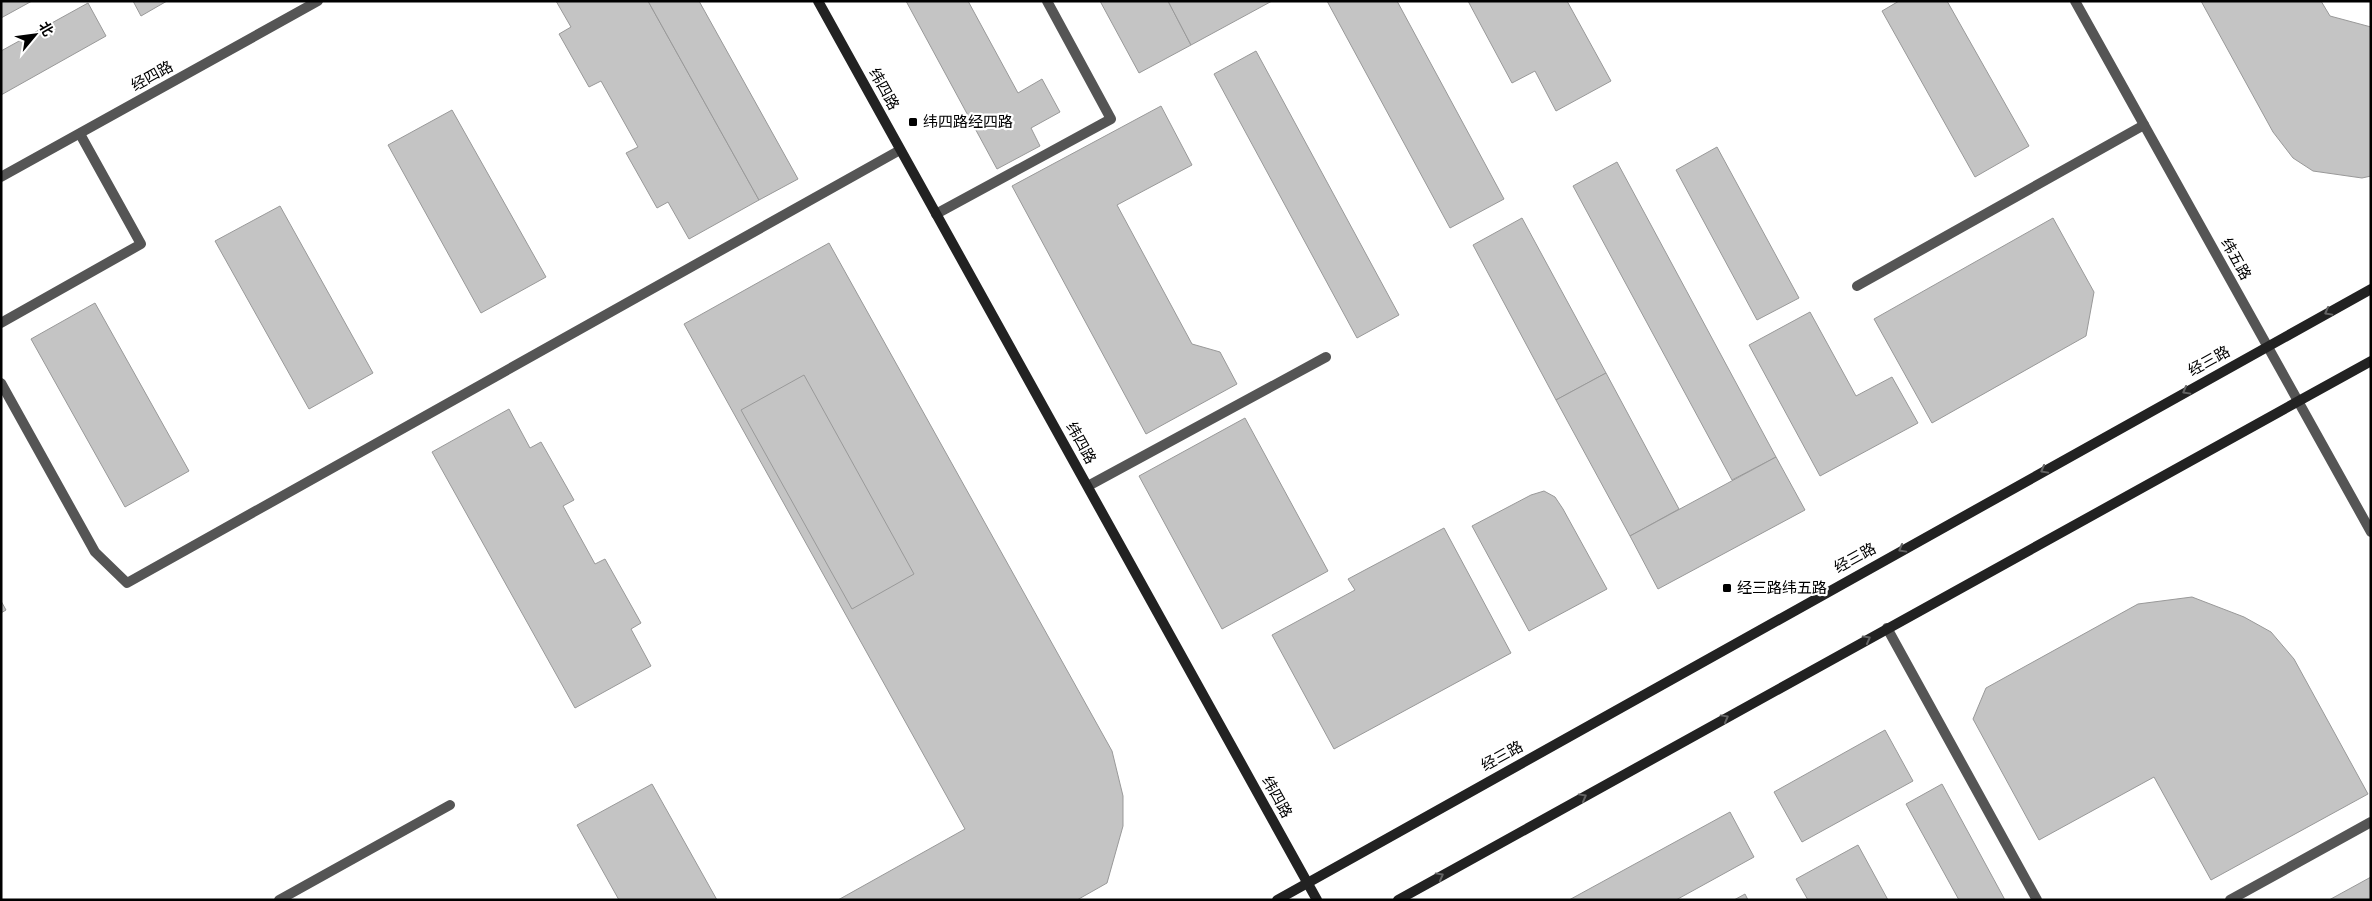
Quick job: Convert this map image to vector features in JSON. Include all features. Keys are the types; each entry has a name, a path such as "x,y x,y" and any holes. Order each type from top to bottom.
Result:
{"main road":[{"name":"纬四路","path":"818,1 1317,900"},
{"name":"经三路","path":"1277,900 2371,289"},
{"path":"1398,900 2371,361"}],"street":[{"name":"经四路","path":"1,177 318,1"},
{"path":"936,214 1111,119 1047,1"},
{"name":"纬五路","path":"2075,1 2371,532"},
{"path":"1857,286 2144,126"},
{"path":"1,322 141,244 80,134"},
{"path":"1,383 95,552 127,584 900,150"},
{"path":"1088,486 1326,357"},
{"path":"1887,628 2037,900"},
{"path":"279,900 450,805"},
{"path":"2230,900 2371,822"}],"building":[{"path":"1,1 32,1 1,18"},
{"path":"133,1 167,1 141,16"},
{"path":"556,1 648,1 759,200 689,239 668,202 657,208 626,153 638,147 601,81 589,87 559,34 571,27"},
{"path":"648,1 699,1 798,179 759,200"},
{"path":"906,1 968,1 1018,93 1042,79 1060,112 1031,128 1040,146 997,169"},
{"path":"1100,1 1168,1 1191,45 1139,73"},
{"path":"1168,1 1272,1 1191,45"},
{"path":"1327,1 1397,1 1504,199 1450,228"},
{"path":"1468,1 1567,1 1611,81 1556,111 1535,71 1512,83"},
{"path":"1899,1 1947,1 2029,146 1975,177 1882,11"},
{"path":"2201,1 2321,1 2330,16 2371,27 2371,176 2362,178 2313,171 2293,158 2273,132"},
{"path":"88,3 106,36 1,95 1,51"},
{"path":"1256,51 1399,315 1357,338 1214,74"},
{"path":"1161,106 1192,165 1117,205 1192,344 1220,352 1237,384 1146,434 1012,186"},
{"path":"452,110 546,277 481,313 388,145"},
{"path":"1717,147 1799,298 1757,320 1676,170"},
{"path":"1617,162 1776,457 1732,480 1573,186"},
{"path":"280,206 373,373 309,409 215,241"},
{"path":"1522,218 1606,373 1556,400 1473,245"},
{"path":"2053,218 2094,292 2086,336 1932,423 1874,319"},
{"path":"829,243 1112,751 1123,796 1123,826 1107,883 1077,900 838,900 965,829 684,324"},
{"path":"95,303 189,471 125,507 31,339"},
{"path":"1810,312 1856,396 1892,377 1918,423 1820,476 1749,345"},
{"path":"1606,373 1679,509 1630,536 1556,400"},
{"path":"804,375 914,574 852,609 741,410"},
{"path":"509,409 530,448 541,442 574,500 563,506 595,564 605,559 641,623 631,629 651,666 575,708 432,452"},
{"path":"1245,418 1328,571 1222,629 1139,476"},
{"path":"1776,457 1805,510 1658,589 1630,536"},
{"path":"1544,491 1555,497 1563,509 1607,589 1529,631 1472,526 1531,495"},
{"path":"1444,528 1511,653 1334,749 1272,635 1355,590 1348,579"},
{"path":"2192,597 2244,617 2271,632 2294,659 2368,794 2211,880 2154,777 2039,840 1973,719 1986,688 2138,604"},
{"path":"1,601 6,610 1,613"},
{"path":"1885,730 1913,781 1802,842 1774,792"},
{"path":"652,784 717,900 619,900 577,825"},
{"path":"1942,784 2005,900 1959,900 1906,804"},
{"path":"1730,812 1754,857 1676,900 1569,900"},
{"path":"1858,845 1888,900 1808,900 1796,879"},
{"path":"2371,877 2371,900 2329,900"},
{"path":"1745,894 1748,900 1734,900"}],"place":[{"name":"纬四路经四路","path":"913,122"},
{"name":"经三路纬五路","path":"1727,588"}]}
